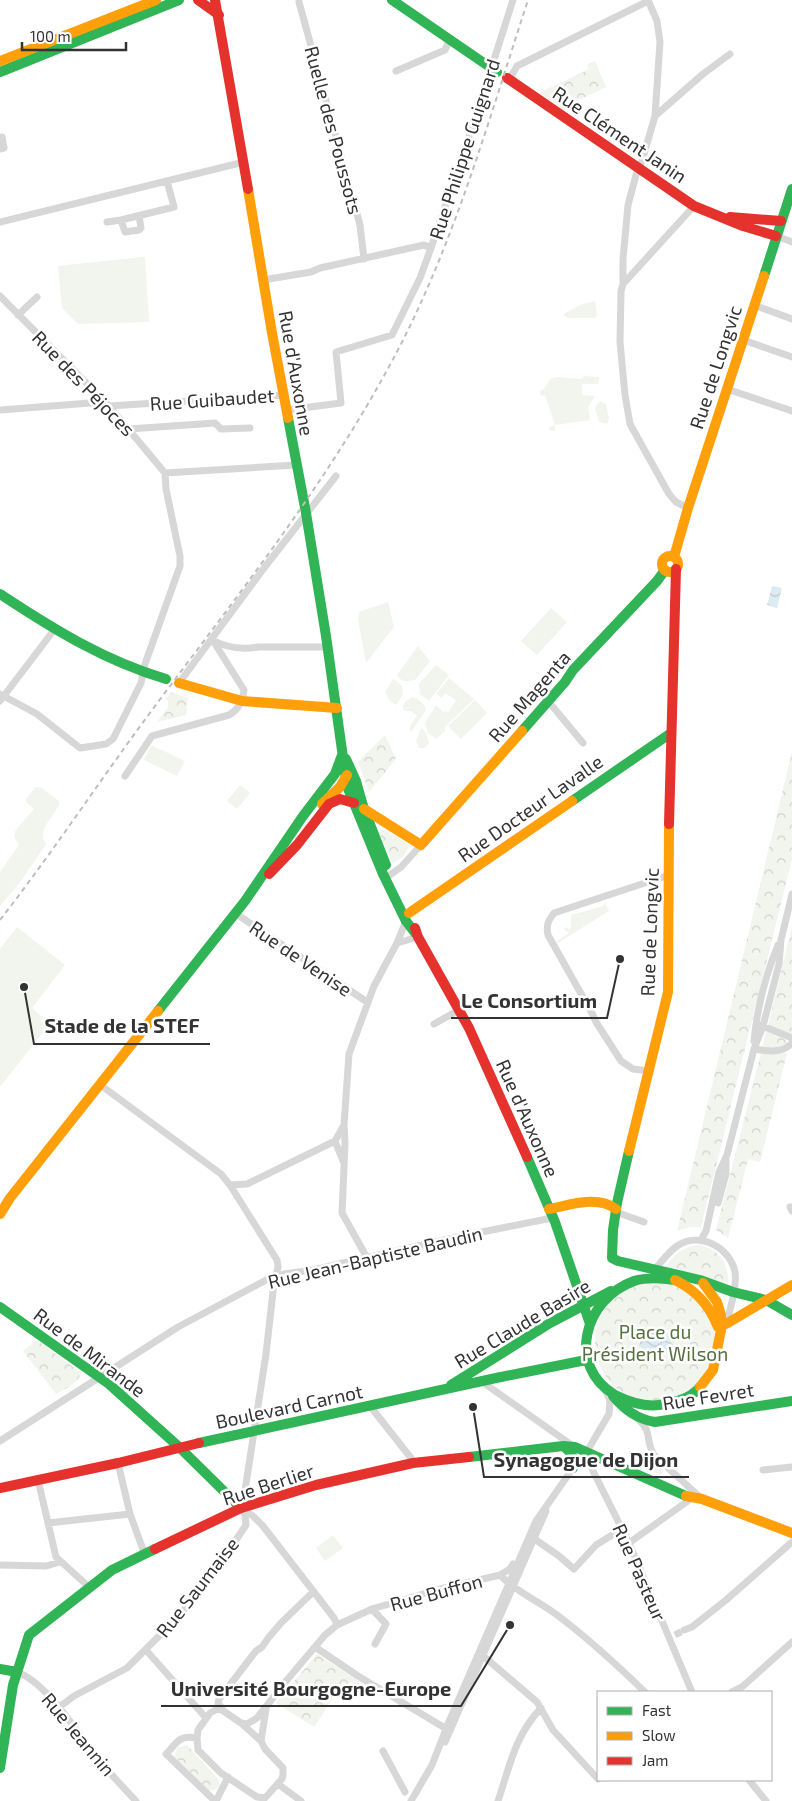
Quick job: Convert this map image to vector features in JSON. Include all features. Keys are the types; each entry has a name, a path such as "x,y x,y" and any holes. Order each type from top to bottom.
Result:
{"street":[{"path":"0,61 156,0"},
{"path":"0,72 179,0"},
{"path":"198,0 219,15"},
{"name":"Rue d'Auxonne","path":"216,0 263,280 306,513 337,708 345,783 364,809 370,834 390,874 408,917 469,1028 551,1212 590,1324"},
{"path":"392,0 494,70"},
{"name":"Rue Philippe Guignard","path":"263,280 311,272 320,268 424,245 431,248 494,70 513,0"},
{"path":"508,79 517,66 648,0 657,21 660,42 655,116 628,205 621,291 620,342 630,424 669,494 676,502 688,508"},
{"name":"Ruelle des Poussots","path":"299,2 360,224 364,259"},
{"path":"396,71 445,50 450,39"},
{"path":"655,116 703,74 730,54"},
{"name":"Rue Clément Janin","path":"508,79 694,206 775,239 792,242"},
{"path":"0,149 4,148 2,137"},
{"path":"0,222 244,162"},
{"path":"107,222 139,216 174,206 167,180"},
{"name":"Rue de Longvic","path":"674,557 688,508 792,189"},
{"path":"623,284 694,206"},
{"path":"121,220 125,232 139,230 139,216"},
{"name":"Rue Clément Janin","path":"716,216 781,221"},
{"path":"287,410 341,403 336,352 392,335 420,278 431,248"},
{"name":"Rue des Péjoces","path":"0,296 106,404 165,473"},
{"path":"18,315 37,297"},
{"path":"754,305 792,318"},
{"path":"743,340 792,357"},
{"path":"727,389 792,411"},
{"name":"Rue Guibaudet","path":"0,410 284,395"},
{"path":"129,429 215,423 221,429 250,428"},
{"path":"54,630 1,696 37,714 77,747 83,749 106,744 113,739 141,683 145,664 180,566 180,556 166,489 165,473 296,465"},
{"path":"336,476 306,513 180,683 242,702 337,708"},
{"name":"Rue Magenta","path":"421,845 565,682 573,670 669,570 662,566 666,557 674,557"},
{"name":"Rue de Longvic","path":"656,1269 618,1261 612,1258 611,1252 616,1211 668,992 671,733 676,587 673,586 669,570"},
{"path":"0,594 54,630 95,653 166,679"},
{"path":"212,639 225,647 328,647"},
{"path":"125,776 152,736 229,715 237,710 242,702 244,690 212,639"},
{"path":"548,701 583,743"},
{"name":"Rue Docteur Lavalle","path":"408,917 671,733"},
{"path":"0,1214 3,1205 245,901 270,862 335,774 342,752"},
{"name":"Rue d'Auxonne","path":"342,752 350,766 357,799 396,901 408,917"},
{"path":"245,901 251,897 287,853 312,816 328,797 345,783 350,766"},
{"path":"329,783 345,783"},
{"path":"287,853 297,845 329,804 340,799 357,799"},
{"path":"364,809 421,845 401,867 390,874"},
{"path":"370,834 378,827 390,827"},
{"path":"649,1071 633,1069 621,1061 596,1022 594,1015 548,935 546,927 548,920 554,913 669,876"},
{"path":"701,1240 706,1231 719,1172 727,1155 759,1025 779,964 781,940 792,894"},
{"name":"Rue de Venise","path":"235,913 367,1002"},
{"path":"366,1256 342,1213 345,1153 344,1125 349,1054 367,1002 408,917"},
{"path":"397,943 417,935"},
{"path":"434,1024 459,1010"},
{"path":"759,1025 792,1038"},
{"path":"754,1049 777,1051 788,1047 792,1043"},
{"path":"99,1084 221,1174 274,1254 278,1268 275,1276 266,1354 244,1497 240,1508 257,1520 334,1618 337,1625"},
{"path":"230,1185 247,1184 335,1140 344,1125"},
{"path":"335,1140 344,1164"},
{"path":"710,1243 711,1232 726,1174 727,1155"},
{"path":"239,1199 247,1184"},
{"path":"551,1212 602,1202 612,1204 616,1211 644,1222"},
{"name":"Rue Jean-Baptiste Baudin","path":"0,1442 178,1327 275,1276 313,1270 366,1256 546,1219 551,1212"},
{"path":"700,1280 717,1299 722,1323 718,1360 710,1377 698,1391 680,1402 665,1406 635,1404 607,1390 597,1380 586,1360 586,1338 590,1324 606,1300 619,1288 648,1276 676,1247 687,1241 701,1240 710,1243 724,1252 732,1262 735,1273 733,1292 726,1324 721,1335"},
{"path":"656,1269 700,1280 733,1292"},
{"path":"643,1278 657,1277 733,1292 766,1300 792,1314"},
{"path":"675,1280 693,1290 707,1303 721,1335"},
{"path":"726,1324 792,1286"},
{"name":"Rue Claude Basire","path":"444,1390 584,1304 619,1288"},
{"name":"Rue de Mirande","path":"0,1307 100,1377 179,1447 240,1508"},
{"name":"Boulevard Carnot","path":"0,1488 481,1381 586,1360"},
{"path":"491,1361 489,1368 496,1378"},
{"path":"481,1381 575,1447"},
{"path":"383,1751 409,1798 434,1767 529,1540 544,1516 547,1506 573,1468 586,1453 608,1414 610,1402 607,1390"},
{"name":"Rue Fevret","path":"607,1390 624,1408 635,1416 655,1422 792,1401"},
{"path":"608,1414 635,1404"},
{"path":"370,1406 413,1463"},
{"path":"629,1543 697,1498 654,1455 650,1448 649,1434 646,1426 635,1416"},
{"path":"563,1446 574,1456 575,1464 573,1468"},
{"name":"Rue Berlier","path":"0,1768 13,1685 29,1635 112,1570 240,1508 316,1485 413,1463 563,1446 575,1447 697,1498 791,1533"},
{"name":"Rue Pasteur","path":"586,1453 672,1636 692,1691"},
{"path":"118,1463 130,1514 145,1555"},
{"path":"763,1470 792,1467"},
{"path":"38,1480 56,1557 89,1587"},
{"name":"Rue Saumaise","path":"58,1708 74,1696 127,1668 179,1616 218,1567 246,1525 245,1515 240,1508"},
{"path":"48,1523 130,1514"},
{"path":"529,1540 574,1569 596,1545 622,1529"},
{"path":"684,1630 726,1600 791,1533"},
{"name":"Rue Buffon","path":"241,1723 247,1724 254,1720 286,1680 337,1625 372,1608 440,1589 500,1576 510,1569 529,1540"},
{"path":"0,1565 46,1566 60,1562"},
{"name":"Rue Buffon","path":"500,1576 578,1631 644,1691"},
{"path":"270,1801 283,1774 283,1768 265,1749 261,1740 218,1704 219,1699 246,1662 262,1647 281,1623 313,1592"},
{"name":"Rue Buffon","path":"372,1608 386,1624 375,1644"},
{"path":"734,1691 742,1687 792,1642"},
{"path":"315,1647 358,1676 448,1730"},
{"path":"146,1650 206,1718"},
{"path":"481,1654 537,1702 553,1730 597,1777"},
{"path":"0,1669 18,1672"},
{"name":"Rue Jeannin","path":"18,1672 32,1679 136,1801"},
{"name":"Rue Buffon","path":"261,1740 267,1706"},
{"path":"222,1708 214,1710 198,1730 196,1738 197,1747 200,1752 221,1773 260,1798 268,1796 278,1784"},
{"path":"498,1801 508,1763 518,1739 541,1708"},
{"path":"196,1738 184,1737 166,1754 215,1801 228,1777"},
{"path":"750,1781 766,1801"},
{"path":"278,1784 301,1801"}],"green space":[{"path":"595,61 606,87 562,108 539,93 589,69 587,65"},
{"path":"145,257 149,322 78,324 62,308 58,266"},
{"path":"595,301 597,316 595,318 569,318 564,316 564,314 580,305"},
{"path":"584,376 599,377 598,384 582,384 582,395 595,396 588,407 590,420 555,425 545,395 541,396 540,391 544,389 550,379 558,377 581,379"},
{"path":"600,401 606,404 609,419 607,424 599,422 595,407"},
{"path":"555,425 555,431 551,431 548,428"},
{"path":"388,602 394,627 366,663 358,619 359,612"},
{"path":"551,608 567,622 537,655 521,641"},
{"path":"418,646 430,661 415,680 402,680 397,675"},
{"path":"436,665 449,675 429,701 420,694 419,684"},
{"path":"449,678 474,699 445,727 445,731 436,739 428,733 425,723 436,705 443,712 448,713 456,700 445,693 442,698 436,694"},
{"path":"393,679 400,684 403,690 396,705 389,700 385,692"},
{"path":"170,692 188,698 186,715 157,722 168,707 168,701 165,698 168,697"},
{"path":"412,697 421,702 426,710 411,732 409,728 417,715 406,711 403,709 403,706"},
{"path":"475,700 487,713 461,739 448,726"},
{"path":"421,728 429,744 424,748 419,748 416,741"},
{"path":"385,735 396,759 369,792 358,762"},
{"path":"151,745 185,761 177,776 144,760"},
{"path":"792,752 792,859 701,1227 690,1227 677,1231"},
{"path":"240,785 250,793 237,809 227,801"},
{"path":"36,787 41,787 59,801 59,805 44,829 43,839 46,844 21,881 0,906 0,872 19,845 14,837 15,831 34,809 26,802 26,799"},
{"path":"383,829 410,845 404,856 392,864 379,833"},
{"path":"605,903 609,911 558,943 557,941 569,933 564,929 565,927 569,929 571,927 571,915 603,906"},
{"path":"17,927 65,965 32,1008 43,1018 41,1021 48,1026 0,1087 0,949"},
{"path":"792,927 792,1033 791,1037 768,1025"},
{"path":"768,1030 786,1040 787,1044 778,1048 762,1048 766,1031"},
{"path":"761,1053 787,1053 760,1162 748,1159 728,1238 716,1230"},
{"path":"699,1245 713,1250 722,1258 727,1270 728,1284 665,1267 680,1252 688,1247"},
{"name":"Place du Président Wilson","path":"655,1282 678,1286 698,1299 711,1319 715,1342 711,1365 698,1385 678,1398 655,1402 632,1398 612,1385 599,1365 595,1342 599,1319 612,1299 632,1286"},
{"path":"37,1340 81,1373 75,1383 56,1394 23,1351"},
{"path":"646,1455 664,1470 661,1475 650,1471 649,1473 640,1467"},
{"path":"333,1535 343,1548 325,1561 316,1548"},
{"path":"317,1654 366,1686 362,1695 343,1683 314,1727 276,1703"},
{"path":"187,1745 218,1779 220,1785 217,1789 208,1791 174,1757 177,1748"}],"water":[{"path":"772,586 782,588 777,608 767,605"},
{"path":"655,1327 666,1331 670,1342 666,1353 655,1357 644,1353 640,1342 644,1331"}],"tunnel":[{"path":"675,1635 684,1630"}],"railway":[{"path":"0,920 294,519 355,426 409,328 444,248 474,166 528,0"}],"traffic: fast":[{"path":"0,72 179,0"},
{"path":"392,0 497,72"},
{"path":"764,276 792,189"},
{"path":"288,418 326,636 347,786 383,874 406,921 416,934"},
{"path":"522,731 565,682 573,670 657,581 665,570"},
{"path":"0,594 80,643 122,663 166,679"},
{"path":"572,801 671,733"},
{"path":"158,1011 245,901 303,816 335,774 342,755"},
{"path":"346,759 356,781 364,809 386,865"},
{"path":"629,1151 617,1203 613,1230 612,1258 700,1280 733,1292 766,1300 792,1315"},
{"path":"527,1157 555,1222 590,1324"},
{"path":"675,1280 644,1279 634,1281 617,1290 603,1302 593,1317 587,1334 586,1351 590,1367 600,1383 615,1395 631,1402 642,1405 670,1403 692,1395 700,1387"},
{"path":"451,1385 550,1323 611,1291"},
{"path":"0,1307 109,1384 179,1447 241,1508"},
{"path":"199,1443 586,1360"},
{"path":"613,1396 632,1413 643,1419 655,1422 792,1401"},
{"path":"563,1446 572,1455 574,1461 573,1468"},
{"path":"469,1457 563,1446 575,1447 686,1496"},
{"path":"0,1768 13,1685 29,1635 112,1570 155,1549"},
{"path":"0,1669 17,1672"}],"traffic: slow":[{"path":"0,61 156,0"},
{"path":"248,189 288,418"},
{"path":"674,557 688,508 764,276"},
{"path":"670,556 678,564 670,572 662,564 670,556"},
{"path":"179,683 242,701 337,708"},
{"path":"364,809 421,845 522,731"},
{"path":"322,804 340,787 347,775"},
{"path":"409,913 572,801"},
{"path":"629,1151 668,992 669,824"},
{"path":"0,1214 10,1198 158,1011"},
{"path":"549,1209 583,1202 600,1203 616,1209"},
{"path":"675,1280 690,1289 701,1299 711,1312 718,1327"},
{"path":"700,1387 713,1370 721,1330 721,1315 717,1302 703,1283"},
{"path":"726,1324 792,1285"},
{"path":"686,1496 702,1499 792,1533"}],"traffic: jam":[{"path":"198,0 219,15"},
{"path":"215,0 248,189"},
{"path":"507,78 694,206 743,226 776,236"},
{"path":"730,217 781,221"},
{"path":"669,824 676,569"},
{"path":"269,874 297,845 329,804 340,799 354,803"},
{"path":"415,928 418,937 469,1028 527,1157"},
{"path":"0,1488 118,1463 199,1443"},
{"path":"155,1549 241,1508 316,1485 413,1463 469,1457"}],"place":[{"name":"Le Consortium","path":"620,959"},
{"name":"Stade de la STEF","path":"24,987"},
{"name":"Synagogue de Dijon","path":"473,1407"},
{"name":"Université Bourgogne-Europe","path":"510,1625"}]}
